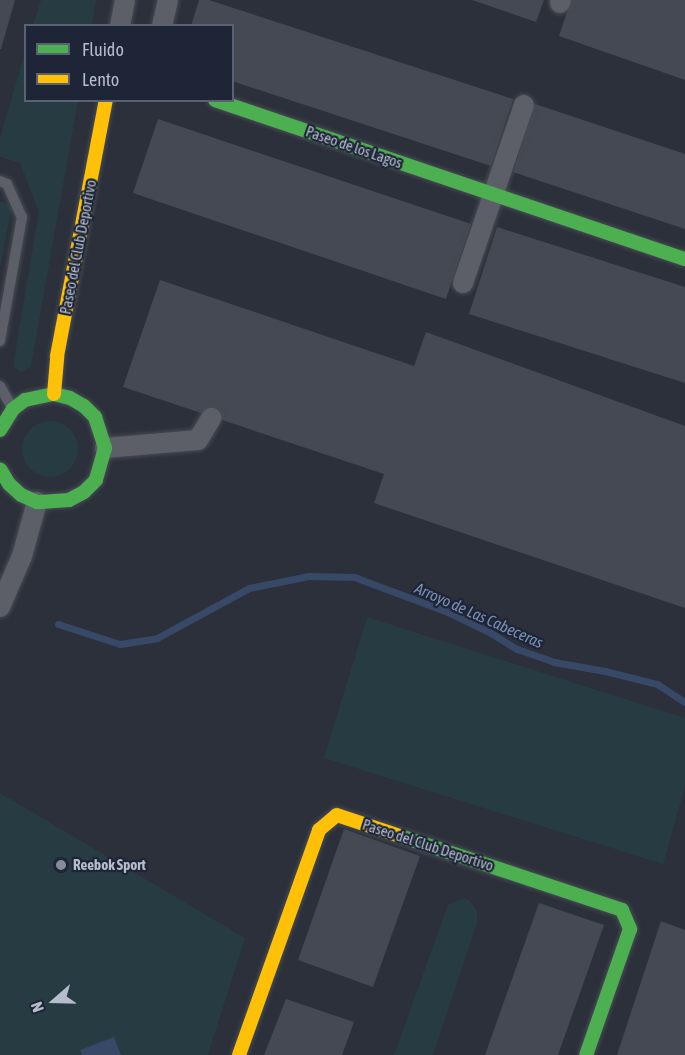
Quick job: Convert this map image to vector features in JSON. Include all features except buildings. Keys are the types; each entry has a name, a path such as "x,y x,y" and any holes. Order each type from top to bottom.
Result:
{"street":[{"path":"120,24 125,0"},
{"path":"162,24 168,0"},
{"name":"Paseo del Club Deportivo","path":"54,394 57,356 106,102"},
{"name":"Paseo de los Lagos","path":"221,102 685,259"},
{"path":"463,283 524,105"},
{"path":"0,430 13,409 25,400 54,394 70,398 84,406 95,417 102,432 105,448 96,480 84,492 69,500 53,503 37,502 21,495 9,484 0,469"},
{"path":"105,448 198,440 211,418"},
{"path":"0,607 22,556 37,502"},
{"name":"Paseo del Club Deportivo","path":"239,1055 319,830 337,815 622,910 630,929 586,1055"}],"lane":[{"path":"0,181 7,184 22,217 0,341"},
{"path":"0,386 13,409"}],"shaded area":[{"path":"41,0 96,0 92,24 33,24"},
{"path":"24,55 24,102 78,102 31,366 21,373 13,366 39,212 20,163 0,157 0,138"},
{"path":"0,201 12,206 0,269"},
{"path":"44,421 56,421 70,429 78,443 76,460 70,469 56,477 44,477 27,465 22,455 22,443 34,426"},
{"path":"367,617 685,718 685,787 663,864 324,758"},
{"name":"Reebok Sport","path":"0,793 245,938 208,1055 0,1055"},
{"path":"464,898 469,900 477,911 477,923 433,1055 394,1055 448,905"}],"water":[{"path":"114,1037 121,1055 82,1055 80,1050"}],"waterway":[{"name":"Arroyo de Las Cabeceras","path":"58,624 120,644 157,638 249,588 309,576 354,577 448,612 491,633 517,649 554,662 605,671 657,684 685,702"}],"traffic: fast":[{"path":"221,102 685,259"},
{"path":"0,430 13,409 25,400 54,394 70,398 84,406 95,417 105,448 96,480 84,492 69,500 37,502 21,495 9,484 0,469"},
{"path":"400,836 622,910 630,929 586,1055"}],"traffic: slow":[{"path":"54,394 57,356 106,102"},
{"path":"239,1055 319,830 337,815 400,836"}],"place":[{"name":"Reebok Sport","path":"61,865"}]}
